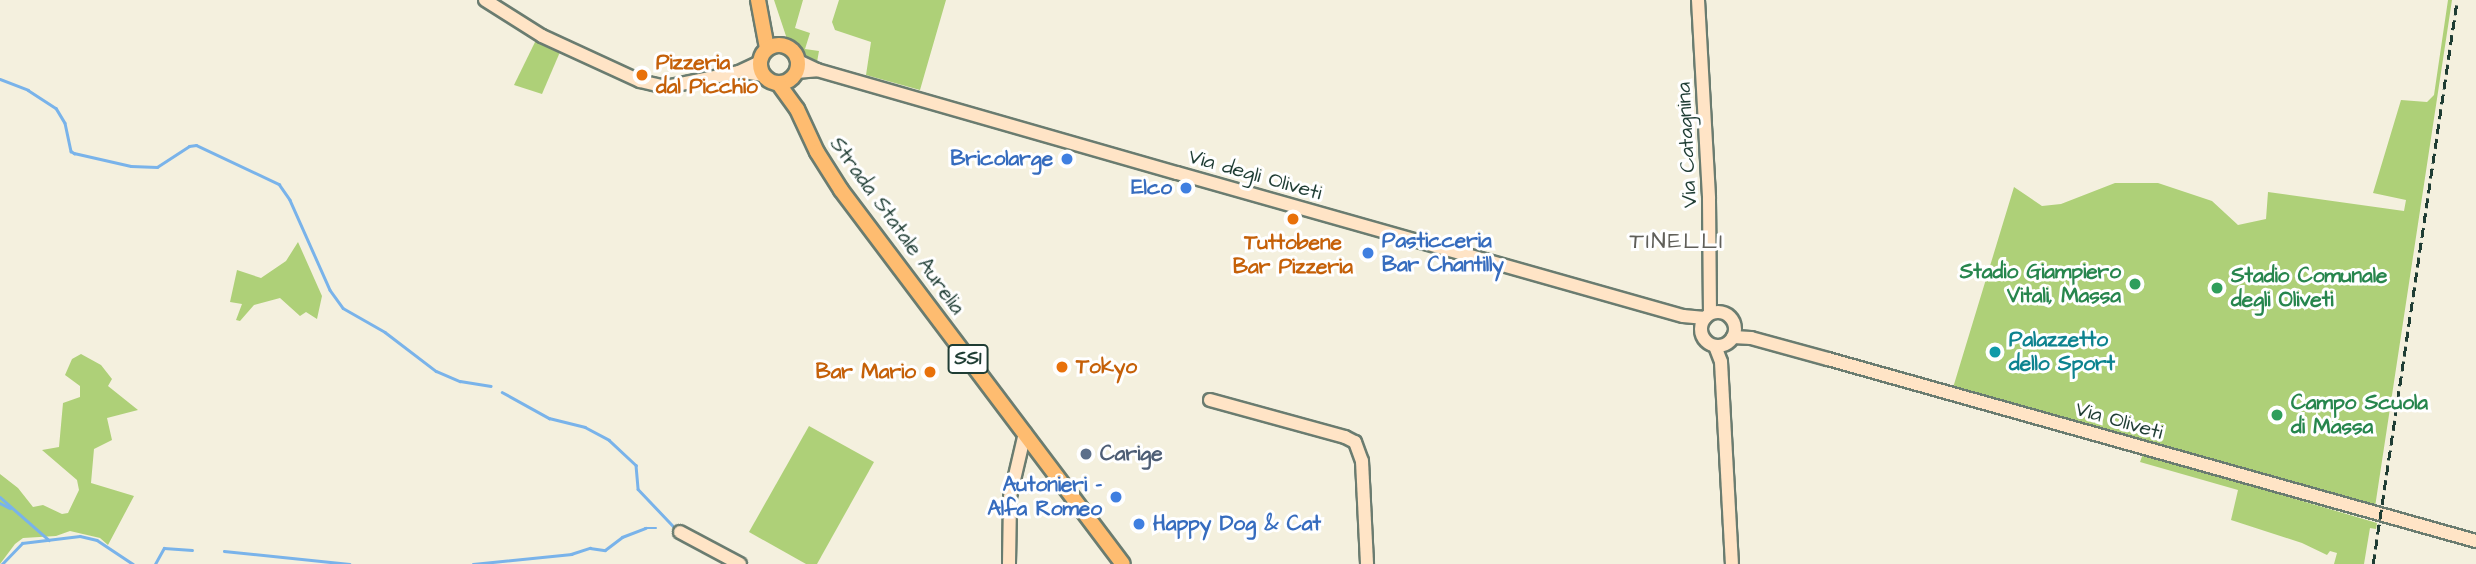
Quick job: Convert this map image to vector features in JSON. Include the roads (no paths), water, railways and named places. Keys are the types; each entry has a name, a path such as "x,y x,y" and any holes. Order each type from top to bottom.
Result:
{"main road":[{"path":"485,0 542,36 640,81 666,87 762,68 791,73 793,50 775,47"},
{"name":"Via Catagnina","path":"1698,0 1712,289 1710,318"},
{"path":"759,2 775,47"},
{"path":"762,68 775,47"},
{"name":"Via degli Oliveti","path":"791,73 817,70 1683,316 1710,318"},
{"name":"Strada Statale Aurelia","path":"791,73 797,109 817,152 841,190 1123,564"},
{"path":"1727,339 1705,340 1710,318 1731,318 1727,339 1721,362 1732,564"},
{"name":"Via Oliveti","path":"1727,339 1751,338 2476,541"},
{"path":"1210,400 1345,437 1354,442 1362,461 1367,564"},
{"path":"1009,564 1010,497 1025,433"},
{"path":"680,532 740,564"}],"waterway":[{"path":"0,79 28,90 56,108 65,123 71,151 74,153 131,166 157,167 189,146 196,145 279,184 290,200 330,290 343,308 385,332 436,371 460,381 491,386"},
{"path":"502,392 549,418 585,427 609,440 636,465 638,489 674,527"},
{"path":"0,497 49,540"},
{"path":"0,503 10,508"},
{"path":"473,564 571,554 590,548 605,550 622,537 645,528 656,528"},
{"path":"2,564 22,543 80,536 97,540 133,564"},
{"path":"155,564 164,548 192,550"},
{"path":"224,551 349,564"}],"railway":[{"path":"2373,564 2457,0"}],"place":[{"name":"Pizzeria dal Picchio","path":"642,75"},
{"name":"Bricolarge","path":"1067,159"},
{"name":"Elco","path":"1186,188"},
{"name":"Tuttobene Bar Pizzeria","path":"1293,219"},
{"name":"Pasticceria Bar Chantilly","path":"1368,253"},
{"name":"Stadio Giampiero Vitali, Massa","path":"2135,284"},
{"name":"Stadio Comunale degli Oliveti","path":"2217,288"},
{"name":"Palazzetto dello Sport","path":"1995,352"},
{"name":"Tokyo","path":"1062,367"},
{"name":"Bar Mario","path":"930,372"},
{"name":"Campo Scuola di Massa","path":"2277,415"},
{"name":"Carige","path":"1086,454"},
{"name":"Autonieri - Alfa Romeo","path":"1116,497"},
{"name":"Happy Dog & Cat","path":"1139,524"}],"district":[{"name":"TINELLI","path":"1677,241"}]}
